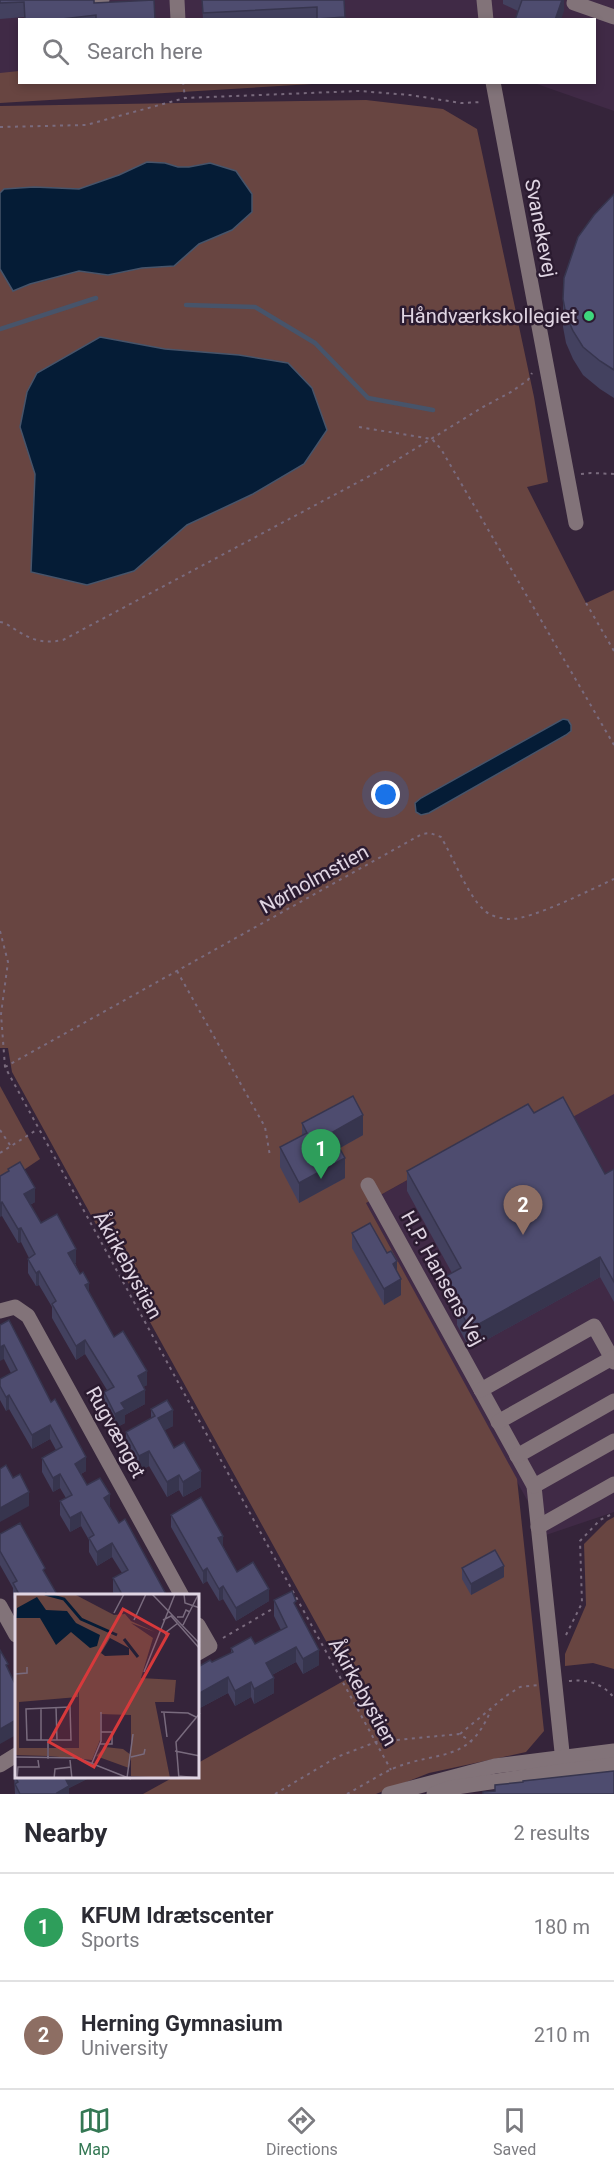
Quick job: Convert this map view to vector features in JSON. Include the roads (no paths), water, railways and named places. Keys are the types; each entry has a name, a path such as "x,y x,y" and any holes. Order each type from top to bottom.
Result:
{"street":[{"path":"177,0 178,18"},
{"path":"484,0 486,18"},
{"path":"575,0 574,3 614,17"},
{"name":"Svanekevej","path":"492,84 576,523"},
{"name":"H.P. Hansens Vej","path":"368,1185 534,1486 563,1764"},
{"name":"Rugvænget","path":"0,1311 15,1307 28,1316 181,1594"},
{"path":"481,1390 594,1326 613,1360 498,1422"},
{"path":"517,1456 614,1401"},
{"path":"534,1486 614,1441"},
{"path":"538,1527 614,1484"},
{"path":"0,1606 15,1633"},
{"path":"200,1633 204,1649"},
{"path":"434,1794 450,1788 614,1751"},
{"path":"0,1765 15,1756"},
{"path":"389,1794 495,1766 614,1765"}],"water":[{"path":"147,162 165,163 178,167 210,163 236,171 252,194 252,212 232,230 199,244 174,266 142,268 108,275 79,271 13,291 0,269 0,193 4,189 34,187 79,189"},
{"path":"100,337 165,349 239,355 288,363 312,388 327,430 304,464 253,494 187,525 134,571 87,585 31,572 35,474 20,427 27,392 37,373"},
{"path":"563,719 568,720 571,725 571,731 566,735 429,813 421,815 416,812 415,803 421,798"}],"waterway":[{"path":"0,329 96,298"},
{"path":"186,305 255,307 315,343 368,398 433,410"}],"place":[{"name":"Håndværkskollegiet","path":"589,316"},
{"name":"KFUM Idrætscenter","path":"321,1179"},
{"name":"Herning Gymnasium","path":"523,1235"}]}
